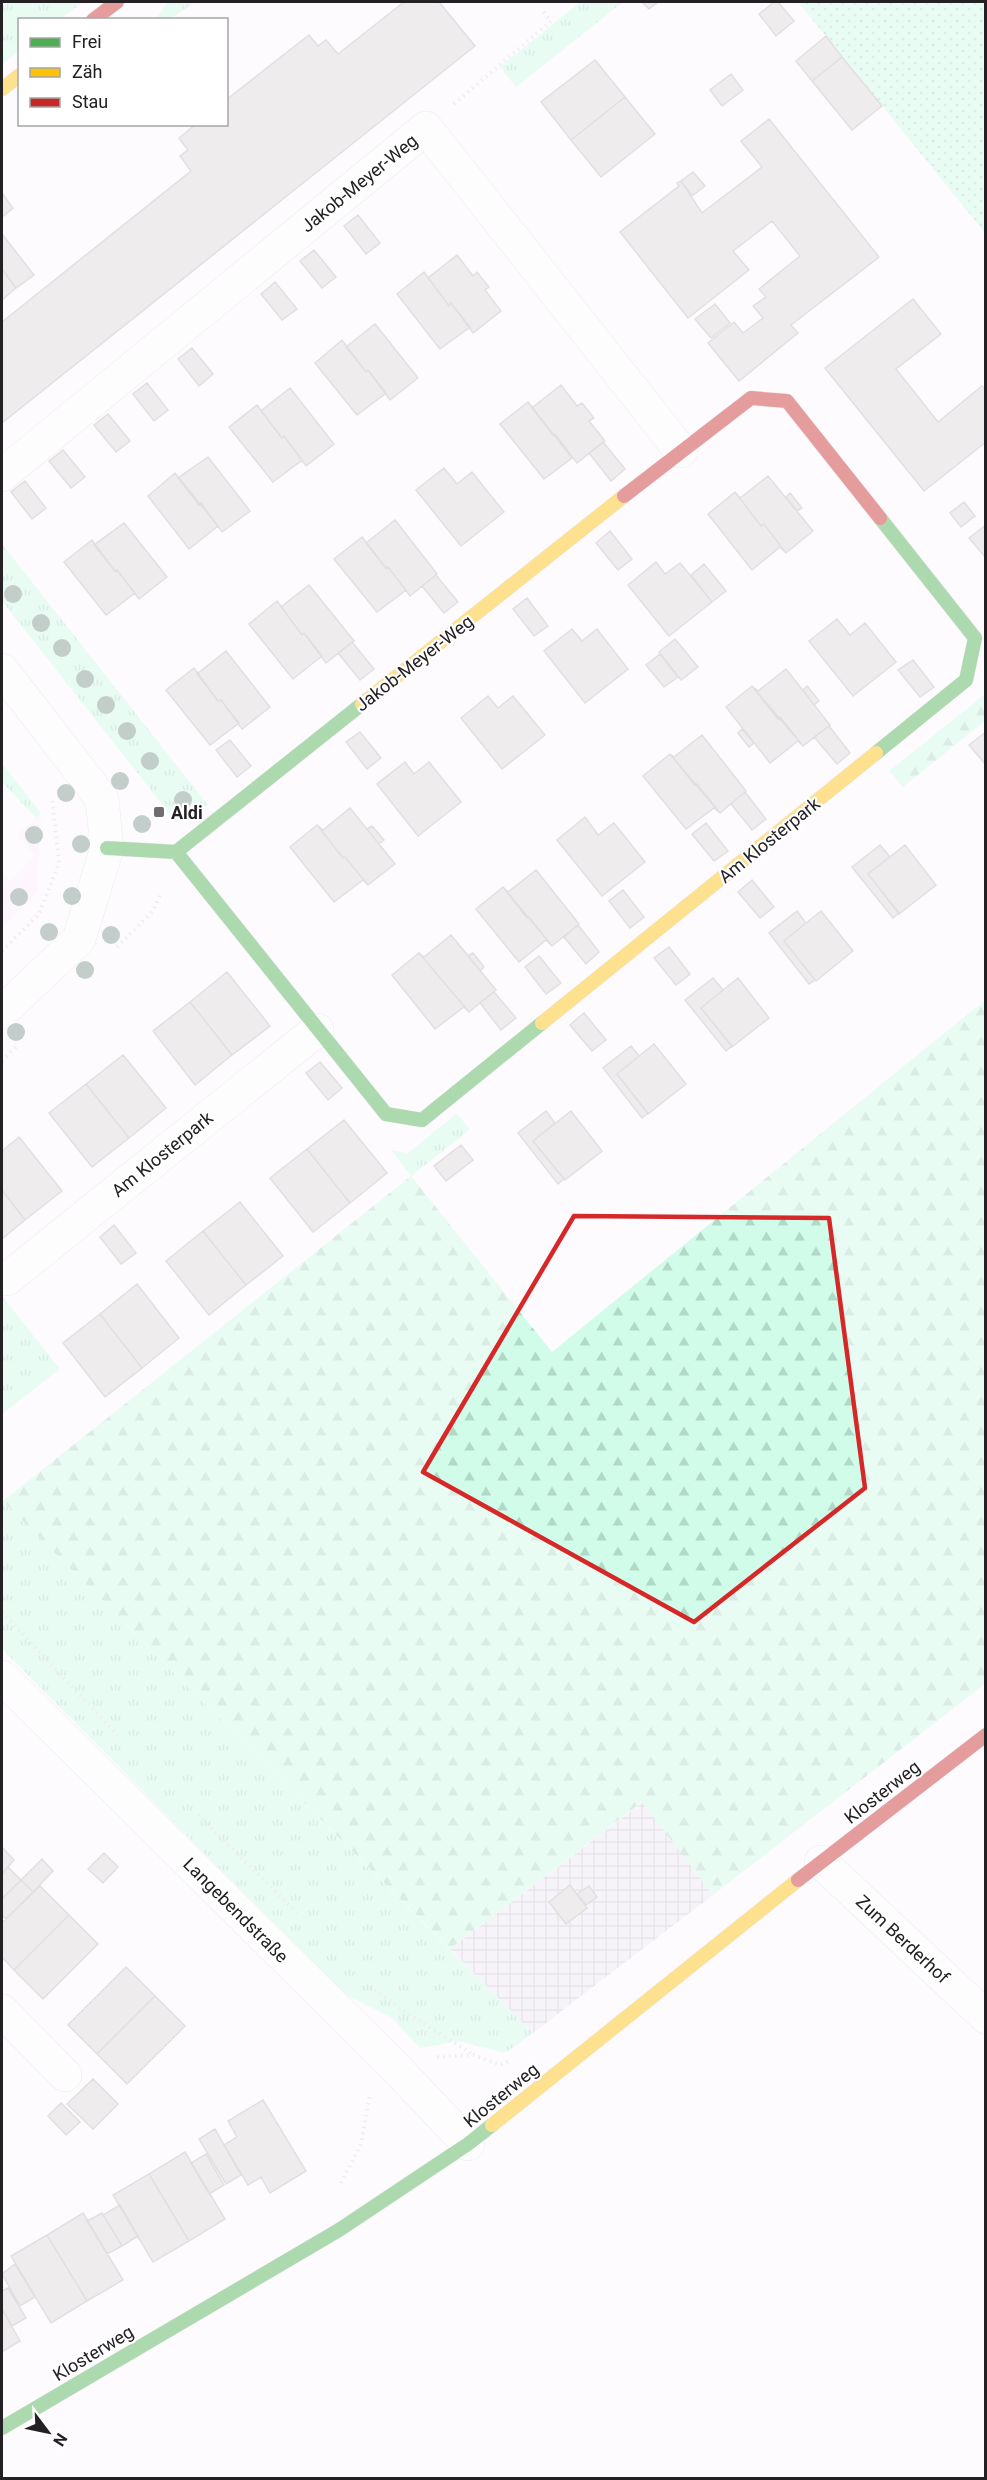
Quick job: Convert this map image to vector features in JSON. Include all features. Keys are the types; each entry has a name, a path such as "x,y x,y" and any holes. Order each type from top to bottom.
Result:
{"street":[{"path":"96,18 117,2"},
{"path":"2,89 18,77"},
{"name":"Jakob-Meyer-Weg","path":"2,475 426,128 681,452"},
{"name":"Jakob-Meyer-Weg","path":"176,852 751,398 787,401 792,407"},
{"name":"Am Klosterpark","path":"176,852 386,1114 422,1120 966,680 975,638 792,407"},
{"path":"2,670 102,799 107,848 79,939 2,1012"},
{"path":"107,848 176,852"},
{"name":"Am Klosterpark","path":"7,1279 318,1030"},
{"name":"Langebendstraße","path":"5,1689 397,2069 468,2144"},
{"name":"Klosterweg","path":"2,2428 339,2230 468,2144 821,1862 986,1735"},
{"name":"Zum Berderhof","path":"821,1862 986,2017"},
{"path":"2,2011 65,2075"}],"path":[{"path":"426,128 551,21 542,10"},
{"path":"2,951 39,914 59,863 53,800 46,790"},
{"path":"2,1612 123,1741"},
{"path":"191,1808 303,1920"},
{"path":"364,1981 408,2014 474,2055 500,2065 517,2056"},
{"path":"339,2186 361,2144 370,2094 397,2069 425,2057 474,2055"}],"highlighted area":[{"path":"574,1216 829,1218 865,1488 694,1622 423,1472"}],"shaded area":[{"path":"41,813 37,893 2,927 2,873 10,881 35,855 17,835"},
{"path":"643,1802 713,1895 533,2033 450,1949"}],"green space":[{"path":"2,2 83,2 61,18 18,18 18,52 2,65"},
{"path":"167,2 195,2 171,18 157,18"},
{"path":"580,2 623,2 516,87 500,67"},
{"path":"798,2 985,2 985,233"},
{"path":"2,544 208,805 176,822 2,601"},
{"path":"985,694 985,721 903,787 889,771"},
{"path":"2,763 41,813 36,818 2,782"},
{"path":"985,1000 985,1684 713,1895 642,1802 450,1949 3,1501 411,1176 552,1352"},
{"path":"457,1113 470,1130 411,1176 391,1150 408,1153"},
{"path":"2,1296 60,1369 2,1414"},
{"path":"2,1500 533,2033 505,2053 459,2041 420,2048 392,2018 343,1993 2,1649"}],"building":[{"path":"404,2 439,2 475,46 2,423 2,322 191,171 180,156 188,150 179,138 194,126 228,126 228,98 309,35 318,46 326,40 338,54"},
{"path":"642,2 658,2 649,9"},
{"path":"774,2 778,2 794,21 776,36 759,14"},
{"path":"826,36 842,57 812,81 796,61"},
{"path":"842,57 882,106 852,130 812,81"},
{"path":"595,60 625,97 571,140 541,102"},
{"path":"731,74 743,90 722,106 710,90"},
{"path":"625,97 655,134 601,177 571,140"},
{"path":"769,119 879,257 791,325 798,333 739,381 708,343 734,322 743,333 763,318 753,306 766,297 759,289 800,256 772,221 733,251 749,270 688,318 620,232 679,186 677,183 681,181 702,213 762,167 741,141"},
{"path":"693,172 705,186 692,196 681,181"},
{"path":"2,193 13,208 2,217"},
{"path":"358,215 380,243 366,254 344,226"},
{"path":"2,234 34,275 16,288 2,269"},
{"path":"314,250 336,277 322,288 300,261"},
{"path":"457,255 473,276 477,272 489,287 485,290 501,311 473,333 451,303 449,306 428,278"},
{"path":"2,269 16,288 2,300"},
{"path":"424,272 449,306 451,303 470,327 440,349 397,294"},
{"path":"275,282 297,309 282,320 261,294"},
{"path":"913,299 941,334 896,369 938,422 982,386 986,390 986,442 924,491 825,368"},
{"path":"715,304 730,323 711,338 695,319"},
{"path":"375,324 418,378 390,400 368,370 366,372 346,347"},
{"path":"342,340 366,372 368,370 386,393 357,415 315,363"},
{"path":"192,348 213,374 199,386 178,359"},
{"path":"147,383 168,410 154,421 133,394"},
{"path":"561,385 577,406 582,403 594,418 589,421 605,441 577,463 532,408"},
{"path":"290,388 334,444 306,466 284,436 282,438 261,411"},
{"path":"528,402 572,458 544,479 500,424"},
{"path":"257,405 302,460 273,482 229,427"},
{"path":"108,414 130,441 116,452 94,425"},
{"path":"603,442 625,469 611,481 589,453"},
{"path":"63,450 85,477 71,488 49,461"},
{"path":"208,457 250,511 222,532 201,503 199,505 178,478"},
{"path":"444,468 457,484 472,472 504,512 461,546 416,490"},
{"path":"175,473 218,526 189,549 148,496"},
{"path":"768,476 813,531 786,553 764,524 761,526 735,492 740,498"},
{"path":"25,481 46,508 32,519 11,492"},
{"path":"735,492 761,526 764,524 786,553 780,547 752,570 708,514"},
{"path":"790,493 802,508 797,511 786,497"},
{"path":"964,502 975,516 961,527 950,513"},
{"path":"395,520 437,574 410,596 366,543"},
{"path":"124,523 167,577 139,599 94,545"},
{"path":"986,525 986,558 969,538"},
{"path":"610,531 632,559 618,570 596,543"},
{"path":"362,537 406,590 377,612 334,559"},
{"path":"92,540 135,593 106,615 64,562"},
{"path":"656,562 665,574 680,563 712,602 669,636 628,585"},
{"path":"704,564 726,591 712,602 691,575"},
{"path":"436,575 458,602 444,613 422,586"},
{"path":"309,585 354,641 326,663 281,607"},
{"path":"527,598 548,626 534,636 513,609"},
{"path":"277,601 302,635 304,633 322,656 293,679 249,624"},
{"path":"837,619 850,635 865,623 896,662 853,696 809,641"},
{"path":"572,629 582,641 597,629 628,669 585,703 544,651"},
{"path":"675,639 698,667 681,680 659,652"},
{"path":"352,642 374,669 360,680 338,653"},
{"path":"226,651 270,707 242,729 221,700 218,701 197,674"},
{"path":"660,654 678,677 664,687 646,665"},
{"path":"913,660 934,687 920,697 898,670"},
{"path":"194,668 218,701 221,700 239,723 210,745 166,690"},
{"path":"786,669 830,725 803,746 752,686 758,691"},
{"path":"752,686 803,746 798,741 770,763 726,707"},
{"path":"807,686 819,701 814,705 803,690"},
{"path":"488,696 498,708 513,696 545,735 502,769 461,718"},
{"path":"829,726 850,753 837,764 814,737"},
{"path":"742,729 754,743 749,747 738,733"},
{"path":"360,732 381,758 367,769 346,742"},
{"path":"986,732 986,765 969,745"},
{"path":"702,735 746,791 720,813 670,754 674,757"},
{"path":"230,740 251,766 237,777 216,750"},
{"path":"670,754 720,813 714,808 686,829 643,776"},
{"path":"405,762 414,774 429,762 461,802 418,836 377,784"},
{"path":"745,792 766,819 752,830 731,804"},
{"path":"350,808 395,864 368,885 317,825 323,830"},
{"path":"585,817 598,835 614,823 645,862 602,896 557,840"},
{"path":"706,823 728,851 714,861 692,834"},
{"path":"317,825 368,885 363,880 334,902 290,847"},
{"path":"372,826 384,840 379,844 367,829"},
{"path":"880,845 890,857 868,874 899,913 893,918 852,867"},
{"path":"905,845 936,885 899,914 868,874"},
{"path":"536,870 579,924 552,946 503,887 508,892"},
{"path":"752,880 774,907 760,918 738,892"},
{"path":"503,887 552,946 546,940 519,962 476,909"},
{"path":"623,890 644,917 630,928 609,901"},
{"path":"797,911 806,923 784,941 815,980 809,984 769,933"},
{"path":"821,911 853,951 816,981 784,941"},
{"path":"578,925 599,952 586,964 564,937"},
{"path":"451,935 496,990 469,1012 419,953 424,957"},
{"path":"669,947 690,974 676,985 654,958"},
{"path":"419,953 469,1012 464,1007 435,1029 392,975"},
{"path":"473,953 484,967 480,971 468,956"},
{"path":"539,956 561,983 546,994 525,967"},
{"path":"227,972 270,1026 232,1055 190,1002"},
{"path":"713,978 723,990 701,1008 732,1046 726,1051 685,1000"},
{"path":"738,978 769,1018 732,1047 701,1008"},
{"path":"494,992 516,1018 501,1030 480,1003"},
{"path":"190,1002 232,1055 195,1085 153,1031"},
{"path":"584,1013 606,1040 592,1051 570,1025"},
{"path":"654,1044 686,1084 648,1114 617,1074"},
{"path":"631,1046 639,1056 617,1074 648,1113 642,1118 603,1068"},
{"path":"123,1055 166,1108 129,1138 86,1084"},
{"path":"320,1062 342,1088 328,1100 306,1073"},
{"path":"86,1084 129,1138 92,1167 49,1113"},
{"path":"546,1111 555,1123 533,1141 564,1179 558,1184 518,1133"},
{"path":"571,1111 602,1151 565,1180 533,1141"},
{"path":"344,1120 387,1173 350,1203 307,1149"},
{"path":"19,1137 62,1191 25,1220 2,1190 2,1151"},
{"path":"461,1145 473,1160 446,1181 434,1166"},
{"path":"307,1149 350,1203 313,1232 270,1178"},
{"path":"2,1190 25,1220 2,1239"},
{"path":"240,1202 283,1256 246,1285 203,1231"},
{"path":"114,1225 136,1253 121,1264 100,1237"},
{"path":"203,1231 246,1285 209,1315 166,1261"},
{"path":"137,1284 179,1338 142,1368 100,1314"},
{"path":"100,1314 142,1368 105,1397 63,1343"},
{"path":"2,1847 14,1860 2,1874"},
{"path":"104,1853 118,1867 103,1883 88,1869"},
{"path":"42,1859 53,1871 33,1892 21,1880"},
{"path":"8,1867 21,1880 2,1899 2,1874"},
{"path":"21,1880 33,1892 6,1919 2,1915 2,1899"},
{"path":"570,1885 587,1908 566,1924 549,1902"},
{"path":"40,1886 69,1915 14,1970 2,1957 2,1923"},
{"path":"589,1886 597,1897 586,1905 577,1894"},
{"path":"69,1915 98,1944 43,1999 14,1970"},
{"path":"126,1967 155,1996 97,2054 68,2025"},
{"path":"155,1996 185,2026 127,2084 97,2054"},
{"path":"93,2079 118,2104 93,2129 67,2104"},
{"path":"263,2100 306,2171 270,2193 261,2177 248,2185 224,2145 237,2137 228,2121"},
{"path":"61,2103 80,2122 66,2135 48,2116"},
{"path":"215,2129 241,2175 226,2184 199,2139"},
{"path":"185,2152 225,2219 189,2241 149,2174"},
{"path":"206,2154 224,2185 209,2194 191,2163"},
{"path":"149,2174 189,2241 153,2262 113,2195"},
{"path":"120,2205 138,2236 122,2246 103,2215"},
{"path":"83,2213 123,2280 87,2301 47,2235"},
{"path":"102,2213 122,2246 107,2254 87,2221"},
{"path":"47,2235 87,2301 51,2323 11,2256"},
{"path":"15,2264 35,2297 20,2306 2,2274"},
{"path":"8,2288 26,2318 12,2326 2,2309 2,2291"},
{"path":"2,2309 20,2341 2,2352"}],"traffic: fast":[{"path":"876,753 966,680 975,638 880,518"},
{"path":"176,852 362,704"},
{"path":"107,848 176,852 386,1114 422,1120 542,1023"},
{"path":"2,2428 339,2230 468,2144 492,2125"}],"traffic: slow":[{"path":"2,89 18,77"},
{"path":"362,704 624,496"},
{"path":"542,1023 876,753"},
{"path":"492,2125 798,1880"}],"traffic: jam":[{"path":"96,18 117,2"},
{"path":"624,496 751,398 787,401 880,518"},
{"path":"798,1880 986,1735"}],"place":[{"name":"Aldi","path":"159,812"}]}
